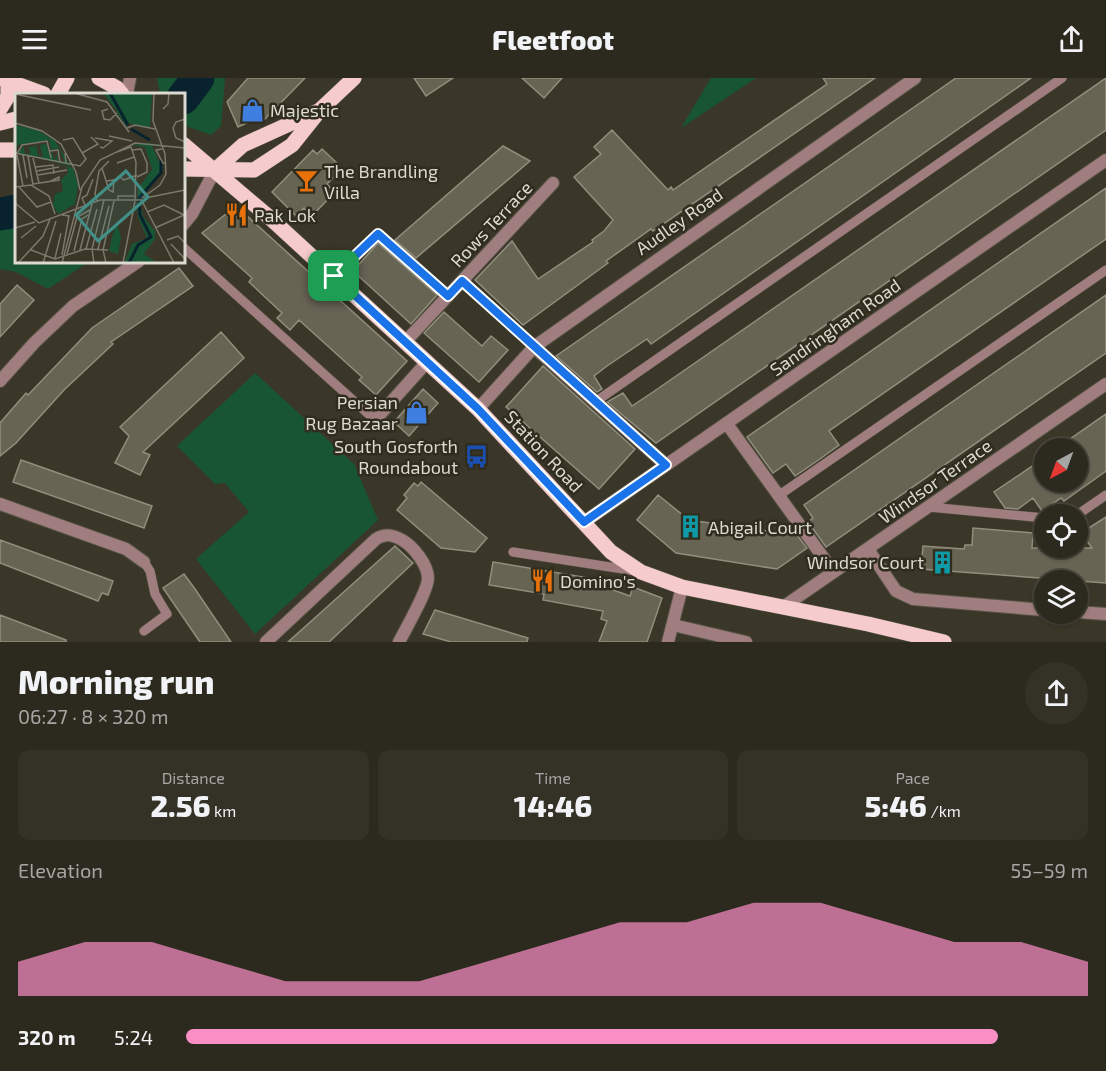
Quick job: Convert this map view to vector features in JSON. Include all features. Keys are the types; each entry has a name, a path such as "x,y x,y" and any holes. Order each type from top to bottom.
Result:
{"main road":[{"path":"59,93 67,78"},
{"path":"99,78 123,93"},
{"path":"184,168 254,170 292,145 321,110 354,78"},
{"path":"4,80 41,93"},
{"path":"0,109 8,96 4,80"},
{"path":"215,170 243,146 321,110"},
{"path":"0,123 15,119"},
{"name":"Station Road","path":"184,145 334,276 478,409 610,552 641,572 682,587 944,642"}],"street":[{"path":"124,93 130,78"},
{"name":"Audley Road","path":"478,409 534,347 915,78"},
{"name":"Sandringham Road","path":"584,522 1106,160"},
{"path":"184,224 192,214 215,170"},
{"name":"Rows Terrace","path":"405,342 553,183"},
{"path":"0,381 73,306 138,262"},
{"path":"534,347 666,465"},
{"path":"375,420 427,362"},
{"name":"Windsor Terrace","path":"783,607 1106,384"},
{"path":"727,424 833,571"},
{"path":"0,504 126,549 144,562"},
{"path":"266,642 376,539 382,535 393,535 406,542 421,558 428,577 424,591 400,642"},
{"path":"868,549 896,591 913,599 1034,609"},
{"path":"668,642 682,587"},
{"path":"1088,613 1106,614"},
{"path":"673,625 746,642"}],"lane":[{"path":"595,402 1062,78"},
{"path":"334,276 378,234 448,296"},
{"path":"184,248 375,420"},
{"path":"778,496 1106,270"},
{"path":"462,281 534,347"},
{"path":"1088,507 1106,495"},
{"path":"929,507 1034,517"},
{"path":"513,552 641,572"},
{"path":"144,562 150,571 155,594 167,614 144,631"}],"green space":[{"path":"157,78 225,78 221,126 211,135 184,125 184,93 160,93"},
{"path":"711,78 756,78 681,128"},
{"path":"15,205 15,262 88,262 48,289 16,272 0,269 0,210"},
{"path":"255,373 354,464 378,520 255,634 196,559 249,512 225,483 215,484 177,446"}],"building":[{"name":"Majestic","path":"248,78 305,78 262,122 258,118 238,127 227,102"},
{"path":"414,78 453,78 426,96"},
{"path":"522,78 562,78 544,98"},
{"path":"823,78 875,78 653,231 651,229 523,325 475,280 512,241 538,279 593,242 592,240 604,231 613,220 574,177 601,154 594,147 612,130 668,190 671,187 673,190 827,84"},
{"path":"956,78 1031,78 651,344 647,339 607,366 594,376 602,389 597,392 556,356"},
{"path":"1106,78 1106,130 656,443 607,402 623,393 632,406"},
{"path":"503,146 530,161 416,258 395,240"},
{"name":"The Brandling Villa","path":"322,149 339,165 334,170 337,174 327,184 335,192 312,216 304,208 296,216 272,192 313,150 317,154"},
{"path":"1106,188 1106,239 829,431 839,445 820,459 795,476 786,464 773,473 747,437"},
{"path":"236,206 407,361 376,395 359,380 362,377 299,320 290,330 277,318 282,313 249,282 252,278 202,233"},
{"path":"378,243 437,295 411,324 353,271"},
{"path":"179,268 193,286 111,342 113,344 64,390 16,443 0,456 0,423 26,393 28,395 92,328"},
{"path":"17,285 34,300 0,337 0,304"},
{"path":"1106,295 1106,353 826,547 808,522 813,518 804,505"},
{"path":"444,312 482,346 491,336 508,350 479,382 424,333"},
{"path":"221,332 244,358 143,452 150,455 140,475 115,463 129,436 120,427"},
{"path":"543,366 635,449 599,489 506,407"},
{"name":"Persian Rug Bazaar","path":"423,389 438,403 409,436 394,422"},
{"path":"1106,414 1106,471 1088,484 1088,438 1071,438"},
{"path":"21,460 152,506 144,528 13,482"},
{"path":"1034,465 1034,492 1077,492 1064,501 1061,498 1052,504 1037,504 1033,498 1018,509 1005,508 994,492"},
{"path":"421,482 487,538 475,552 441,548 397,510 407,498 404,495 414,483 418,486"},
{"name":"Abigail Court","path":"658,495 689,520 797,535 807,548 777,569 676,553 637,520"},
{"path":"1106,517 1106,583 1088,582 1088,570 1034,570 1034,578 921,569 923,546 964,549 965,545 972,545 973,528 1033,533 1034,558 1088,558 1088,548 1092,548 1088,543 1088,529"},
{"path":"0,540 113,581 108,595 102,593 98,601 0,563"},
{"path":"395,546 413,563 329,642 288,642"},
{"path":"493,562 589,578 588,581 630,596 633,587 662,598 647,642 599,642 607,621 601,619 603,611 543,600 544,594 489,585"},
{"path":"184,574 231,642 200,642 163,588"},
{"path":"435,610 528,638 527,642 451,642 423,634"},
{"path":"0,615 66,640 66,642 0,642"}],"waterway":[{"path":"184,97 198,78"},
{"path":"0,214 15,211"}],"place":[{"name":"Majestic","path":"252,110"},
{"name":"The Brandling Villa","path":"306,181"},
{"name":"Pak Lok","path":"236,215"},
{"name":"Persian Rug Bazaar","path":"416,412"},
{"name":"South Gosforth Roundabout","path":"476,456"},
{"name":"Abigail Court","path":"690,527"},
{"name":"Windsor Court","path":"942,562"},
{"name":"Domino's","path":"542,581"}],"route":[{"path":"378,234 448,296 462,281 666,465 584,522 478,409 334,276 378,234"}]}
